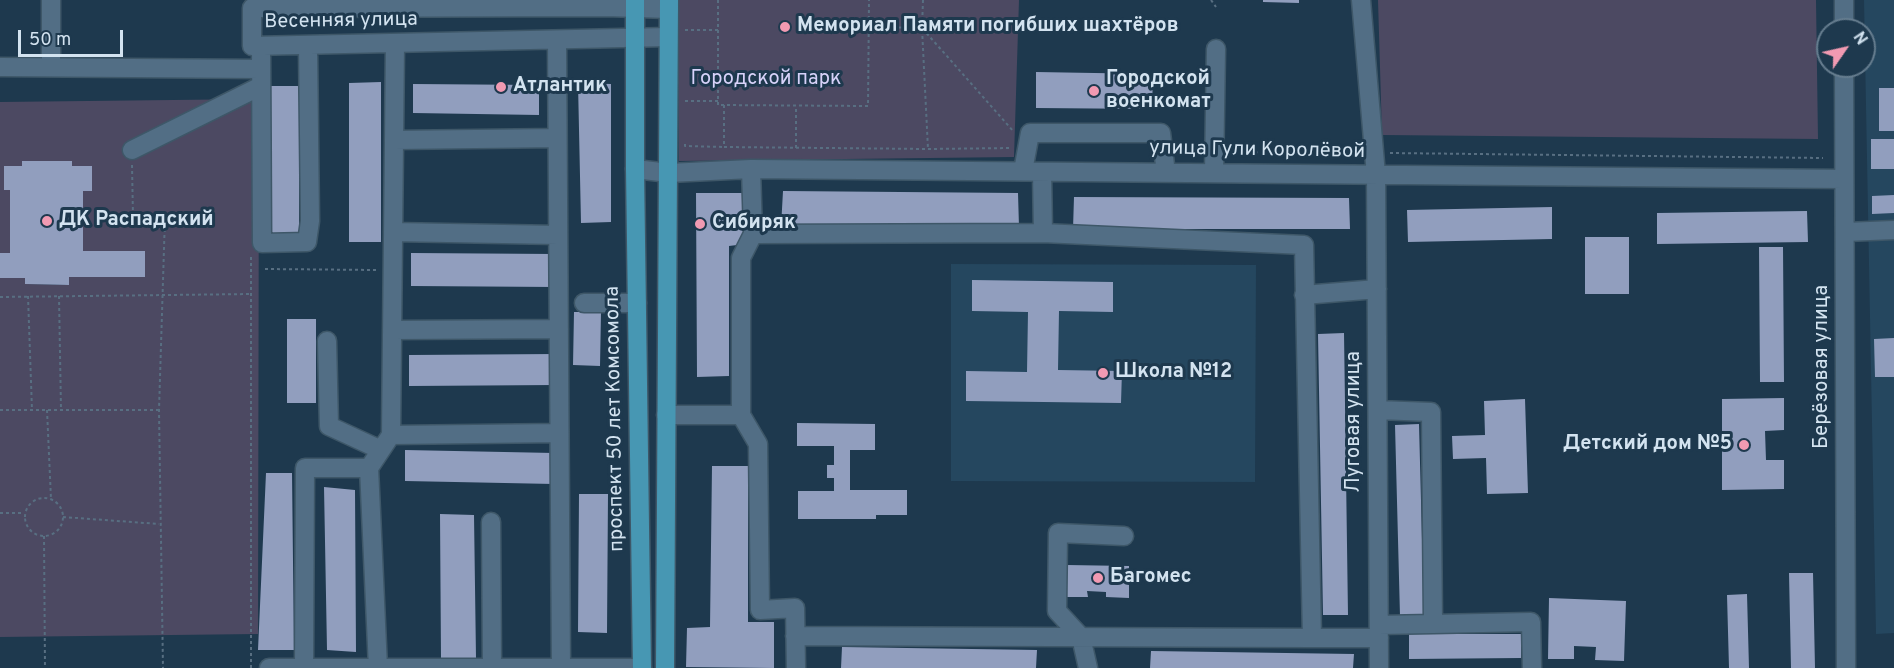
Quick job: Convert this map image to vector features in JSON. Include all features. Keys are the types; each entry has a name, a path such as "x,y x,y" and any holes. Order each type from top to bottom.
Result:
{"main road":[{"name":"проспект 50 лет Комсомола","path":"635,4 642,668"},
{"path":"665,668 669,4"}],"street":[{"path":"51,0 51,67"},
{"name":"Луговая улица","path":"1361,0 1376,175 1379,668"},
{"path":"1844,0 1844,18"},
{"name":"Весенняя улица","path":"635,4 250,4 252,46 636,39"},
{"path":"635,4 669,4"},
{"path":"636,39 668,37"},
{"path":"557,41 561,667"},
{"path":"378,668 369,468 386,443 392,330 395,44"},
{"path":"261,46 262,243 307,242 310,221 308,46"},
{"path":"1214,173 1216,49"},
{"path":"0,67 51,67 261,78"},
{"path":"132,150 261,78"},
{"name":"Берёзовая улица","path":"1844,78 1846,668"},
{"path":"1023,171 1030,133 1161,133 1166,173"},
{"path":"394,140 557,138"},
{"path":"635,169 669,173"},
{"path":"751,169 753,234 741,258 741,415 758,444 760,610 795,608 796,668"},
{"name":"улица Гули Королёвой","path":"669,173 751,169 1844,179"},
{"path":"1042,172 1043,233"},
{"path":"1846,232 1894,230"},
{"path":"393,232 558,235"},
{"path":"753,234 1043,233 1304,245 1312,638"},
{"path":"1304,295 1377,289"},
{"path":"584,303 637,303"},
{"path":"392,330 559,329"},
{"path":"327,341 329,426 386,443 559,434"},
{"path":"1378,410 1431,412 1433,624"},
{"path":"666,415 741,415"},
{"path":"304,668 305,468 369,468"},
{"path":"491,522 492,668"},
{"path":"1088,668 1081,637 1057,611 1058,533 1124,536"},
{"path":"795,636 1312,638 1433,624 1531,622 1532,668"},
{"path":"269,668 642,668"}],"path":[{"path":"718,0 718,105 796,106 868,106 869,0"},
{"path":"923,0 922,28 928,149"},
{"path":"1211,0 1216,7"},
{"path":"869,27 922,28 1027,148"},
{"path":"685,30 718,30"},
{"path":"685,92 685,101 718,101"},
{"path":"724,105 724,147"},
{"path":"796,106 796,147"},
{"path":"685,135 685,146 1027,148"},
{"path":"132,150 133,216 165,216 159,410 163,668"},
{"path":"1163,151 1824,158"},
{"path":"251,246 251,668"},
{"path":"265,269 393,271"},
{"path":"0,297 251,294"},
{"path":"59,295 61,410"},
{"path":"28,296 32,410"},
{"path":"0,410 159,410"},
{"path":"47,410 51,499"},
{"path":"43,498 51,499 60,506 63,517 60,528 44,536 33,532 28,526 26,513 32,502 43,498"},
{"path":"0,513 26,513"},
{"path":"63,517 159,524"},
{"path":"44,536 45,668"}],"shaded area":[{"path":"1864,0 1894,0 1894,633 1876,634 1865,78 1876,78 1876,18 1864,18"},
{"name":"Школа №12","path":"951,264 1256,265 1255,482 951,481"}],"green space":[{"name":"Городской парк","path":"678,0 1019,0 1014,157 679,161"},
{"path":"1378,0 1816,0 1818,139 1382,135"},
{"path":"259,99 258,634 0,637 0,278 25,278 26,284 68,285 69,277 145,277 83,251 83,191 72,161 22,161 22,166 4,166 4,190 10,190 10,253 0,253 0,102"}],"building":[{"path":"1263,0 1299,0 1299,3 1263,2"},
{"name":"Городской военкомат","path":"1036,72 1153,74 1152,109 1036,108"},
{"path":"381,82 381,242 349,242 349,83"},
{"path":"578,83 611,84 611,222 581,223"},
{"path":"413,84 539,85 539,115 413,113"},
{"path":"268,86 299,86 299,234 268,234"},
{"path":"1879,88 1894,88 1894,131 1879,131"},
{"path":"1871,139 1894,139 1894,169 1871,169"},
{"name":"ДК Распадский","path":"22,161 72,161 72,166 92,166 92,191 83,191 83,251 145,251 145,277 69,277 69,285 25,284 25,278 0,278 0,253 10,253 10,190 4,190 4,166 22,166"},
{"path":"783,191 1018,193 1019,227 781,227"},
{"path":"696,193 744,193 745,244 729,246 729,376 697,377"},
{"path":"1894,195 1894,213 1872,214 1872,196"},
{"path":"1074,197 1349,198 1350,229 1073,229"},
{"path":"1552,207 1552,239 1408,242 1407,210"},
{"path":"1807,211 1808,242 1657,244 1657,213"},
{"path":"1585,237 1629,237 1629,294 1585,294"},
{"path":"1759,247 1783,247 1784,382 1760,382"},
{"path":"411,253 555,254 555,287 411,286"},
{"path":"972,280 1113,282 1113,312 1059,311 1058,370 1122,371 1121,403 966,401 966,371 1027,372 1028,312 972,311"},
{"path":"574,312 601,312 600,366 573,365"},
{"path":"287,319 316,319 316,403 287,403"},
{"path":"1344,333 1348,615 1323,615 1318,334"},
{"path":"1894,338 1894,377 1875,377 1874,339"},
{"path":"556,354 556,385 409,386 409,355"},
{"name":"Детский дом №5","path":"1784,398 1784,430 1765,431 1766,460 1784,460 1784,489 1722,490 1722,399"},
{"path":"1525,399 1528,493 1487,494 1486,458 1453,459 1452,436 1485,435 1484,401"},
{"path":"797,423 875,424 875,450 850,450 850,490 907,490 907,515 876,515 876,519 798,519 798,491 834,491 834,478 827,478 827,465 834,465 834,446 797,446"},
{"path":"1419,424 1424,616 1400,616 1395,425"},
{"path":"405,450 554,453 554,484 405,481"},
{"path":"712,466 748,466 748,622 774,622 774,668 686,667 687,628 710,627"},
{"path":"266,473 292,473 294,650 258,650"},
{"path":"324,487 355,490 356,652 327,650"},
{"path":"579,494 608,494 607,633 578,632"},
{"path":"440,514 474,515 476,658 441,659"},
{"name":"Багомес","path":"1067,565 1129,566 1129,598 1106,597 1106,592 1087,591 1088,597 1067,597"},
{"path":"1789,573 1813,573 1815,668 1791,668"},
{"path":"1747,594 1749,668 1729,668 1727,595"},
{"path":"1549,598 1626,601 1624,661 1595,660 1596,647 1574,646 1574,659 1548,659"},
{"path":"1409,634 1521,634 1521,658 1409,659"},
{"path":"842,647 1037,650 1036,668 841,668"},
{"path":"1151,651 1354,654 1353,668 1150,668"}],"place":[{"name":"Мемориал Памяти погибших шахтёров","path":"785,27"},
{"name":"Атлантик","path":"501,87"},
{"name":"Городской военкомат","path":"1094,91"},
{"name":"ДК Распадский","path":"47,221"},
{"name":"Сибиряк","path":"700,224"},
{"name":"Школа №12","path":"1103,373"},
{"name":"Детский дом №5","path":"1744,445"},
{"name":"Багомес","path":"1098,578"}]}
